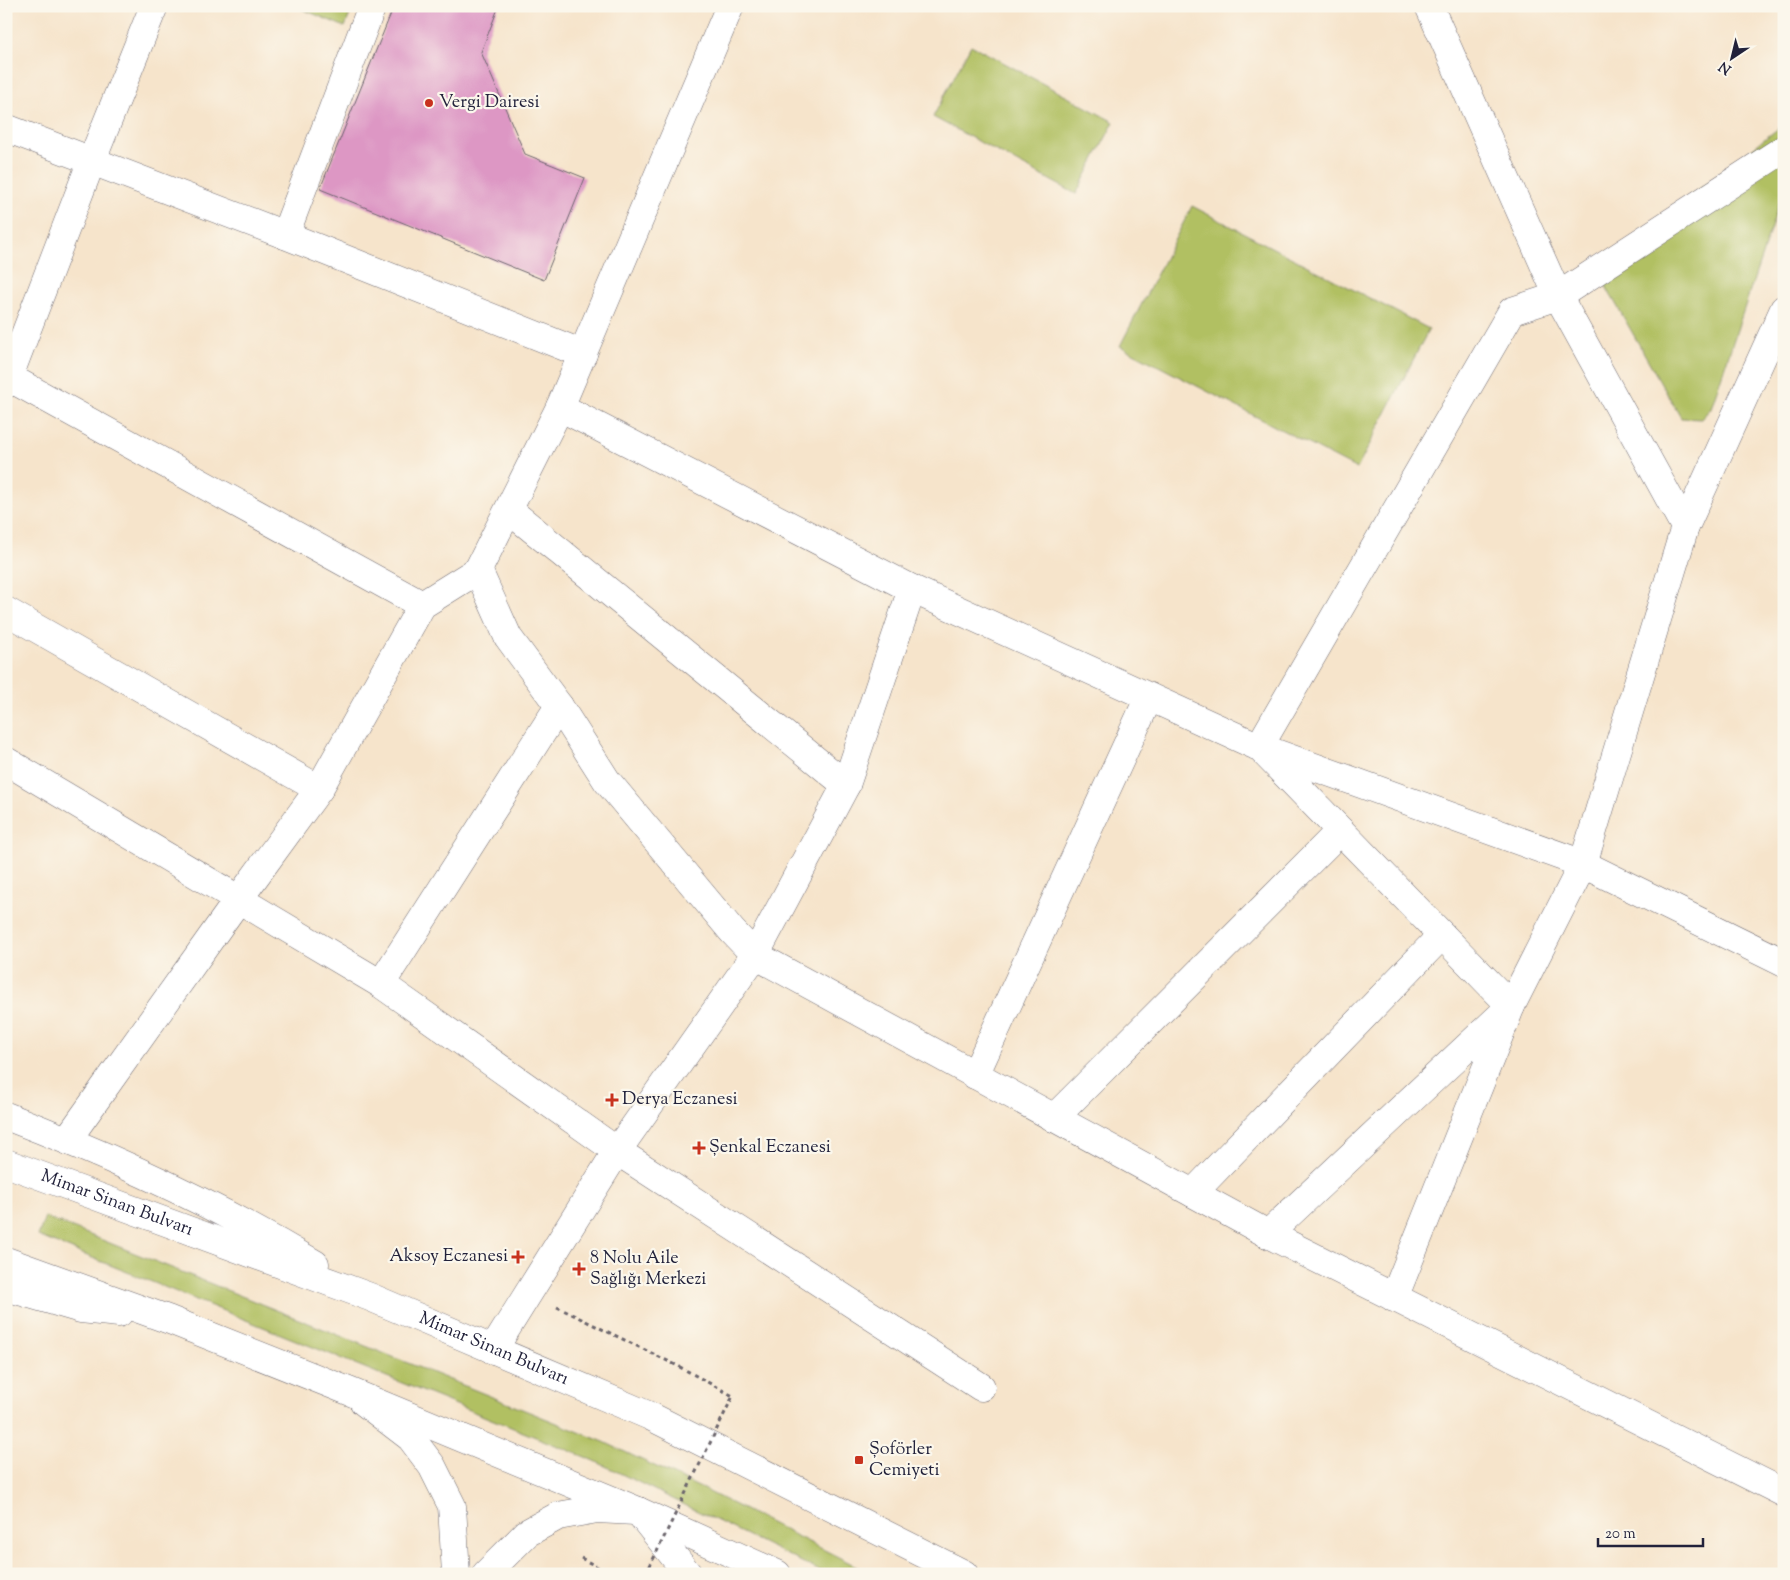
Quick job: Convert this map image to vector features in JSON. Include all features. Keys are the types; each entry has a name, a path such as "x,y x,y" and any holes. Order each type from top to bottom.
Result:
{"main road":[{"path":"154,6 92,160 8,381 422,605"},
{"path":"285,235 372,6"},
{"path":"67,1140 319,789 422,605 478,570 560,407 730,6"},
{"path":"1435,9 1558,296 1684,527"},
{"path":"6,128 285,235 583,354"},
{"path":"1259,748 1512,311 1558,296 1784,149"},
{"path":"1394,1298 1511,1006 1583,864 1684,527 1784,309"},
{"path":"560,407 912,589 1259,748 1583,864 1784,963"},
{"path":"509,510 846,785"},
{"path":"478,570 508,637 559,706 607,781 726,924 755,955 1268,1234 1784,1493"},
{"path":"493,1350 617,1151 755,955 846,785 912,589"},
{"path":"6,611 319,789"},
{"path":"975,1075 1149,697"},
{"path":"381,984 559,706"},
{"path":"1259,748 1511,1006"},
{"path":"6,761 381,984 617,1151 981,1387"},
{"path":"1054,1118 1340,831"},
{"path":"1193,1193 1442,935"},
{"path":"1268,1234 1511,1006"},
{"path":"6,1116 67,1140 214,1207 267,1235 370,1297"},
{"name":"Mimar Sinan Bulvarı","path":"6,1163 370,1297 650,1416 964,1574"},
{"path":"6,1261 170,1320 351,1392 638,1511 777,1574"},
{"path":"6,1287 81,1309 170,1320"},
{"path":"351,1392 411,1438 432,1466 452,1506 456,1574"},
{"path":"486,1574 527,1533 558,1516 598,1509 638,1511 688,1574"}],"path":[{"path":"528,1293 678,1366 733,1396 646,1574"},
{"path":"581,1558 610,1574"}],"green space":[{"path":"295,6 353,6 345,27"},
{"path":"971,45 1114,122 1076,194 933,117"},
{"path":"1784,124 1784,189 1711,408 1701,419 1681,418 1596,269"},
{"path":"1192,206 1429,329 1357,469 1120,346"},
{"path":"45,1217 604,1442 707,1491 872,1574 826,1574 595,1461 38,1236"}],"building":[{"name":"Vergi Dairesi","path":"394,6 499,6 481,52 525,154 585,178 544,280 320,189"}],"place":[{"name":"Vergi Dairesi","path":"429,103"},
{"name":"Derya Eczanesi","path":"612,1100"},
{"name":"Şenkal Eczanesi","path":"699,1148"},
{"name":"Aksoy Eczanesi","path":"518,1257"},
{"name":"8 Nolu Aile Sağlığı Merkezi","path":"579,1269"},
{"name":"Şoförler Cemiyeti","path":"859,1460"}]}
